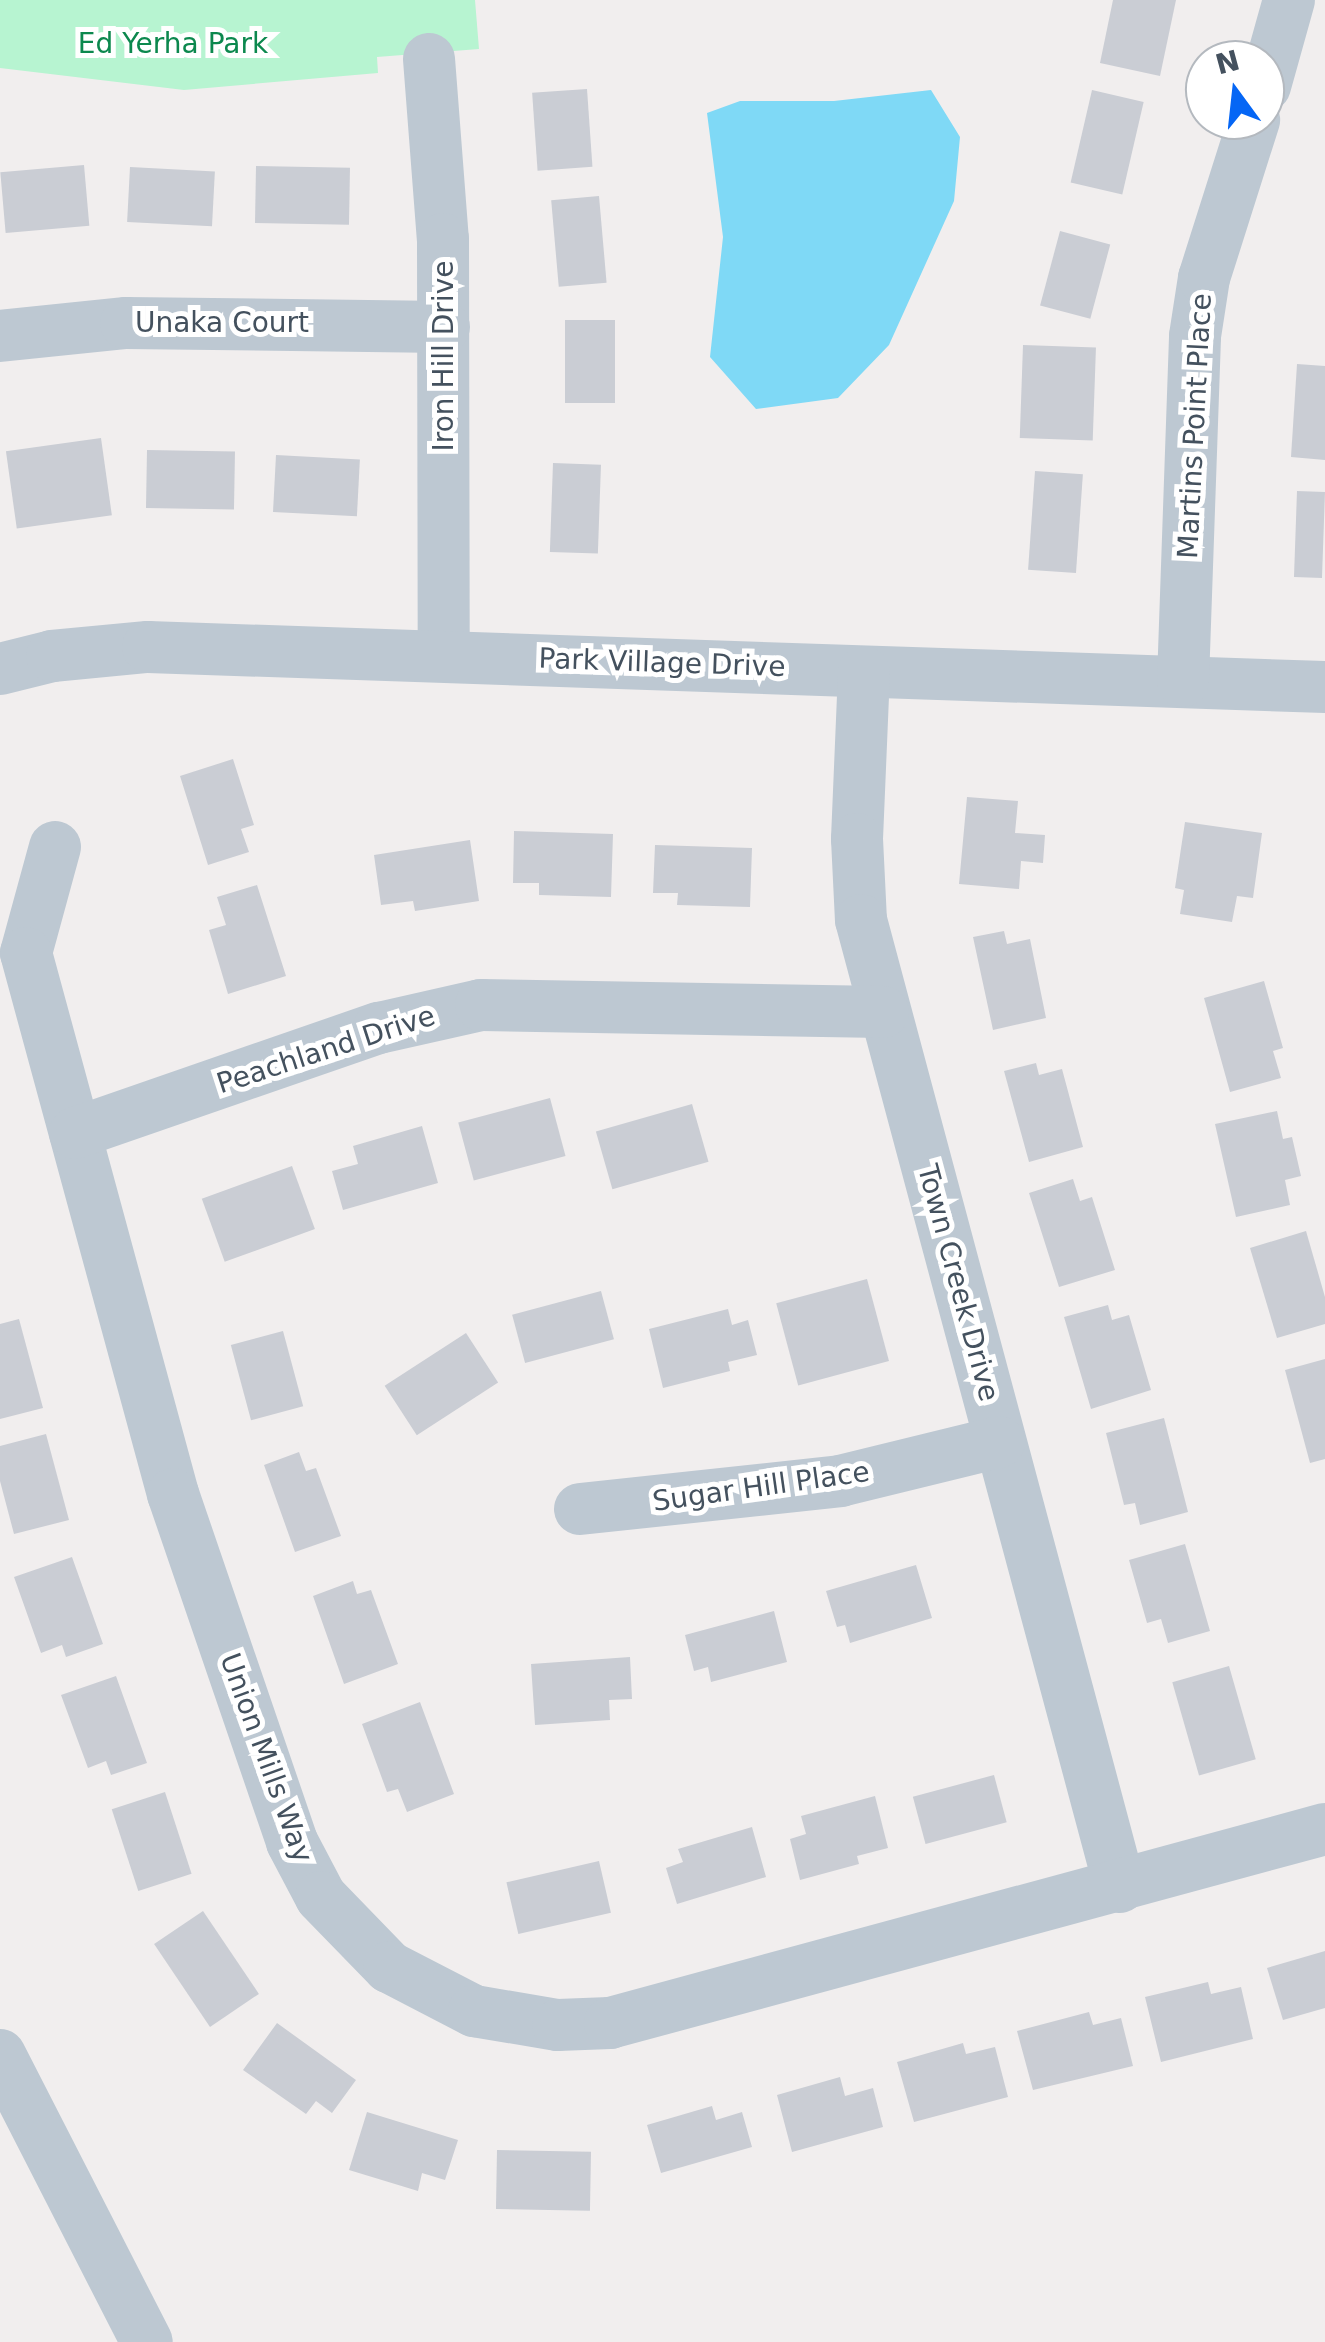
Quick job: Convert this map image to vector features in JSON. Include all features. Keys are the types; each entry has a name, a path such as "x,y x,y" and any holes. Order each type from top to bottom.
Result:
{"street":[{"path":"1285,44 1300,13"},
{"name":"Iron Hill Drive","path":"428,59 444,326 444,654"},
{"name":"Martins Point Place","path":"1183,681 1195,336 1204,278 1248,140"},
{"name":"Unaka Court","path":"0,336 126,323 444,326"},
{"name":"Park Village Drive","path":"0,669 52,656 148,647 444,654 1325,687"},
{"name":"Town Creek Drive","path":"864,672 856,839 861,920 1120,1886"},
{"name":"Union Mills Way","path":"55,847 26,954 173,1494 270,1787 321,1898 389,1968 474,2012 558,2025 610,2024 1325,1829"},
{"name":"Peachland Drive","path":"75,1134 379,1028 481,1005 883,1012"},
{"name":"Sugar Hill Place","path":"580,1509 840,1481 999,1442"},
{"path":"0,2055 148,2342"}],"green space":[{"name":"Ed Yerha Park","path":"0,0 475,0 479,49 377,57 378,73 184,90 0,68"}],"water":[{"path":"931,90 960,137 954,201 889,345 838,398 756,409 710,357 723,237 707,113 740,101 834,101"}],"building":[{"path":"1113,0 1176,0 1160,76 1100,63"},
{"path":"587,89 592,167 538,171 532,93"},
{"path":"1092,90 1144,102 1122,194 1071,183"},
{"path":"84,165 89,226 6,233 0,172"},
{"path":"256,166 350,168 349,225 255,223"},
{"path":"130,167 215,171 212,226 127,222"},
{"path":"599,196 607,283 559,287 551,200"},
{"path":"1060,231 1110,244 1090,319 1040,305"},
{"path":"565,320 615,320 615,403 565,403"},
{"path":"1023,345 1096,348 1093,440 1020,438"},
{"path":"1297,364 1325,366 1325,460 1291,457"},
{"path":"101,438 112,515 17,529 6,451"},
{"path":"147,450 235,452 234,510 146,508"},
{"path":"276,455 360,459 357,516 273,512"},
{"path":"553,463 601,465 598,554 550,552"},
{"path":"1035,471 1083,474 1076,573 1028,570"},
{"path":"1297,491 1325,492 1322,578 1294,577"},
{"path":"233,759 254,825 241,829 249,852 208,865 180,776"},
{"path":"967,797 1018,801 1015,833 1045,835 1043,863 1021,861 1019,889 959,884"},
{"path":"1185,822 1262,833 1253,898 1237,896 1232,922 1180,914 1184,890 1175,888"},
{"path":"514,831 613,834 611,897 539,895 539,883 513,883"},
{"path":"470,840 479,901 415,911 413,901 381,905 374,855"},
{"path":"655,845 752,848 750,907 677,905 678,893 653,893"},
{"path":"257,885 286,976 228,994 209,930 226,925 217,897"},
{"path":"1004,931 1007,944 1030,939 1046,1018 993,1030 973,937"},
{"path":"1264,981 1283,1048 1273,1051 1281,1078 1230,1092 1204,998"},
{"path":"1036,1063 1039,1075 1062,1069 1083,1147 1029,1162 1004,1071"},
{"path":"550,1098 566,1156 474,1181 458,1123"},
{"path":"692,1104 709,1162 612,1189 596,1132"},
{"path":"1277,1111 1283,1139 1292,1137 1301,1176 1285,1180 1290,1205 1236,1217 1215,1124"},
{"path":"422,1126 438,1183 343,1210 332,1171 358,1164 353,1146"},
{"path":"292,1166 315,1229 225,1262 202,1199"},
{"path":"1073,1179 1080,1201 1092,1197 1115,1270 1059,1287 1029,1193"},
{"path":"1306,1231 1325,1297 1325,1324 1277,1338 1250,1248"},
{"path":"867,1279 889,1361 798,1385 776,1303"},
{"path":"601,1291 614,1339 525,1363 512,1315"},
{"path":"1108,1305 1112,1320 1129,1315 1151,1390 1091,1409 1064,1317"},
{"path":"728,1309 732,1325 748,1320 757,1355 728,1362 730,1371 663,1388 649,1329"},
{"path":"19,1319 43,1408 0,1419 0,1324"},
{"path":"283,1331 303,1406 251,1420 231,1345"},
{"path":"466,1333 498,1382 417,1435 385,1386"},
{"path":"1325,1359 1325,1459 1310,1463 1285,1370"},
{"path":"1164,1418 1188,1512 1140,1525 1135,1503 1124,1505 1106,1433"},
{"path":"46,1434 69,1520 14,1534 0,1481 0,1446"},
{"path":"299,1452 306,1471 316,1468 341,1536 295,1552 264,1465"},
{"path":"1185,1544 1210,1631 1168,1643 1161,1619 1147,1623 1129,1560"},
{"path":"72,1557 103,1644 66,1657 62,1645 41,1653 14,1577"},
{"path":"916,1565 932,1618 850,1643 845,1625 837,1627 826,1591"},
{"path":"353,1581 357,1594 371,1590 398,1664 344,1684 313,1596"},
{"path":"774,1611 787,1662 711,1682 708,1667 694,1671 685,1635"},
{"path":"630,1657 632,1699 609,1700 610,1720 535,1725 531,1664"},
{"path":"1229,1666 1256,1759 1199,1776 1172,1682"},
{"path":"116,1676 147,1763 111,1775 106,1761 88,1768 61,1695"},
{"path":"420,1702 454,1794 407,1812 398,1789 387,1792 362,1724"},
{"path":"994,1775 1007,1822 926,1844 913,1797"},
{"path":"165,1792 192,1874 138,1891 112,1809"},
{"path":"875,1796 888,1848 857,1856 859,1864 800,1880 790,1839 806,1834 801,1816"},
{"path":"752,1827 766,1877 677,1904 666,1868 683,1862 678,1849"},
{"path":"599,1861 611,1913 518,1934 506,1882"},
{"path":"203,1911 259,1994 210,2027 154,1944"},
{"path":"1325,1951 1325,2008 1283,2020 1267,1968"},
{"path":"1208,1982 1211,1994 1241,1987 1253,2039 1161,2062 1145,1997"},
{"path":"1089,2012 1093,2025 1121,2018 1133,2066 1033,2090 1017,2031"},
{"path":"277,2023 356,2080 332,2113 316,2101 306,2114 243,2070"},
{"path":"963,2043 966,2054 995,2047 1008,2097 914,2122 897,2062"},
{"path":"840,2077 845,2096 873,2088 883,2127 792,2152 777,2095"},
{"path":"712,2106 716,2120 742,2112 752,2147 661,2173 647,2125"},
{"path":"367,2112 458,2140 445,2180 422,2173 418,2191 349,2170"},
{"path":"497,2150 591,2152 590,2211 496,2209"}]}
